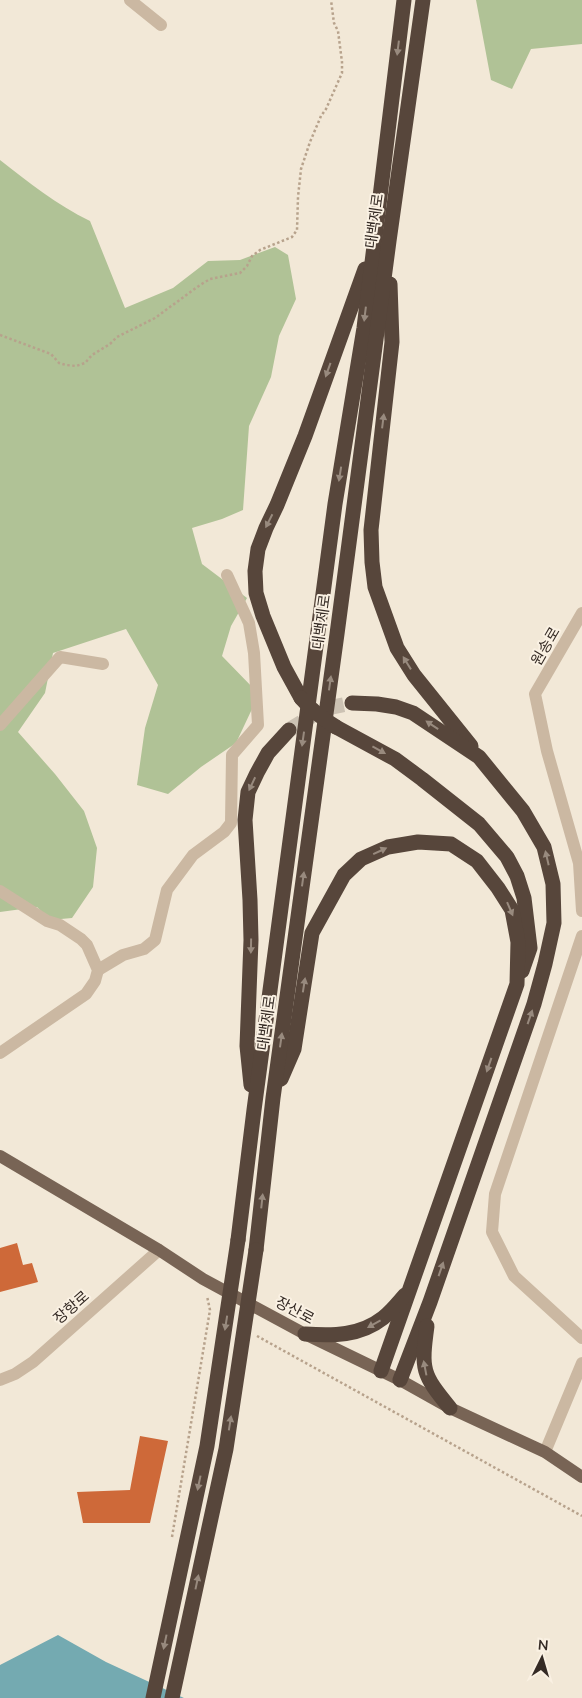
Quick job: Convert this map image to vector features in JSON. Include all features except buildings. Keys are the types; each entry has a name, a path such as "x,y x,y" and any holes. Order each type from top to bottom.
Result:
{"highway":[{"name":"대백제로","path":"172,1698 226,1449 256,1250 273,1098 337,634 382,241 404,0"},
{"name":"대백제로","path":"153,1698 207,1446 238,1240 335,504 364,328 382,241 423,0"},
{"path":"381,1372 530,948 524,898 507,857 479,824 422,779 395,759 321,718 308,706 301,698 272,639 256,593 255,571 258,549 382,241"},
{"path":"382,241 392,342 371,530 372,562 376,587 397,648 414,675 524,811 544,847 553,884 554,923 534,1004 430,1302 400,1380"},
{"path":"352,703 396,707 413,713 479,757"},
{"path":"254,1110 248,1046 251,940 245,820 248,792 268,752 289,730"},
{"path":"273,1098 294,1049 312,933 344,875 361,859 388,847 418,842 451,844 478,861 512,910 518,942 517,984"},
{"path":"305,1334 332,1336 358,1332 384,1318 409,1291"},
{"path":"430,1302 424,1347 426,1374 432,1386 450,1408"}],"main road":[{"name":"장산로","path":"0,1156 159,1250 203,1279 305,1334 400,1380 450,1408 545,1452 582,1477"}],"street":[{"path":"130,0 161,25"},
{"path":"98,970 123,956 144,949 155,940 167,890 193,855 224,832 231,823 232,755 258,725 254,652 249,623 227,575"},
{"name":"원송로","path":"582,614 535,694 547,751 579,863 582,911"},
{"path":"0,726 60,657 103,664"},
{"path":"0,891 47,921 60,925 81,939 98,970 95,980 86,994 0,1053"},
{"path":"582,936 495,1194 492,1232 514,1276 582,1338"},
{"name":"장항로","path":"0,1380 15,1374 33,1362 159,1250"},
{"path":"545,1452 582,1363"}],"path":[{"path":"0,335 51,354 60,363 76,366 85,363 92,355 110,344 117,337 155,318 200,285 210,279 240,273 247,266 252,256 260,250 292,237 297,230 301,169 310,142 342,72 338,31 334,23 331,0"},
{"path":"171,1542 210,1310 203,1279"},
{"path":"254,1334 582,1516"}],"green space":[{"path":"476,0 582,0 582,44 531,49 512,89 491,80"},
{"path":"0,160 54,200 90,221 125,308 173,288 208,261 240,260 275,247 288,255 296,299 279,336 271,377 249,426 243,510 192,528 202,564 247,598 231,626 222,656 259,694 236,743 201,767 168,794 137,785 145,728 158,685 126,629 53,653 45,693 18,732 84,811 97,848 93,887 72,918 50,920 37,907 0,912"}],"water":[{"path":"58,1635 106,1662 184,1698 0,1698 0,1665"}],"tunnel":[{"path":"289,730 323,709 352,703"}]}
